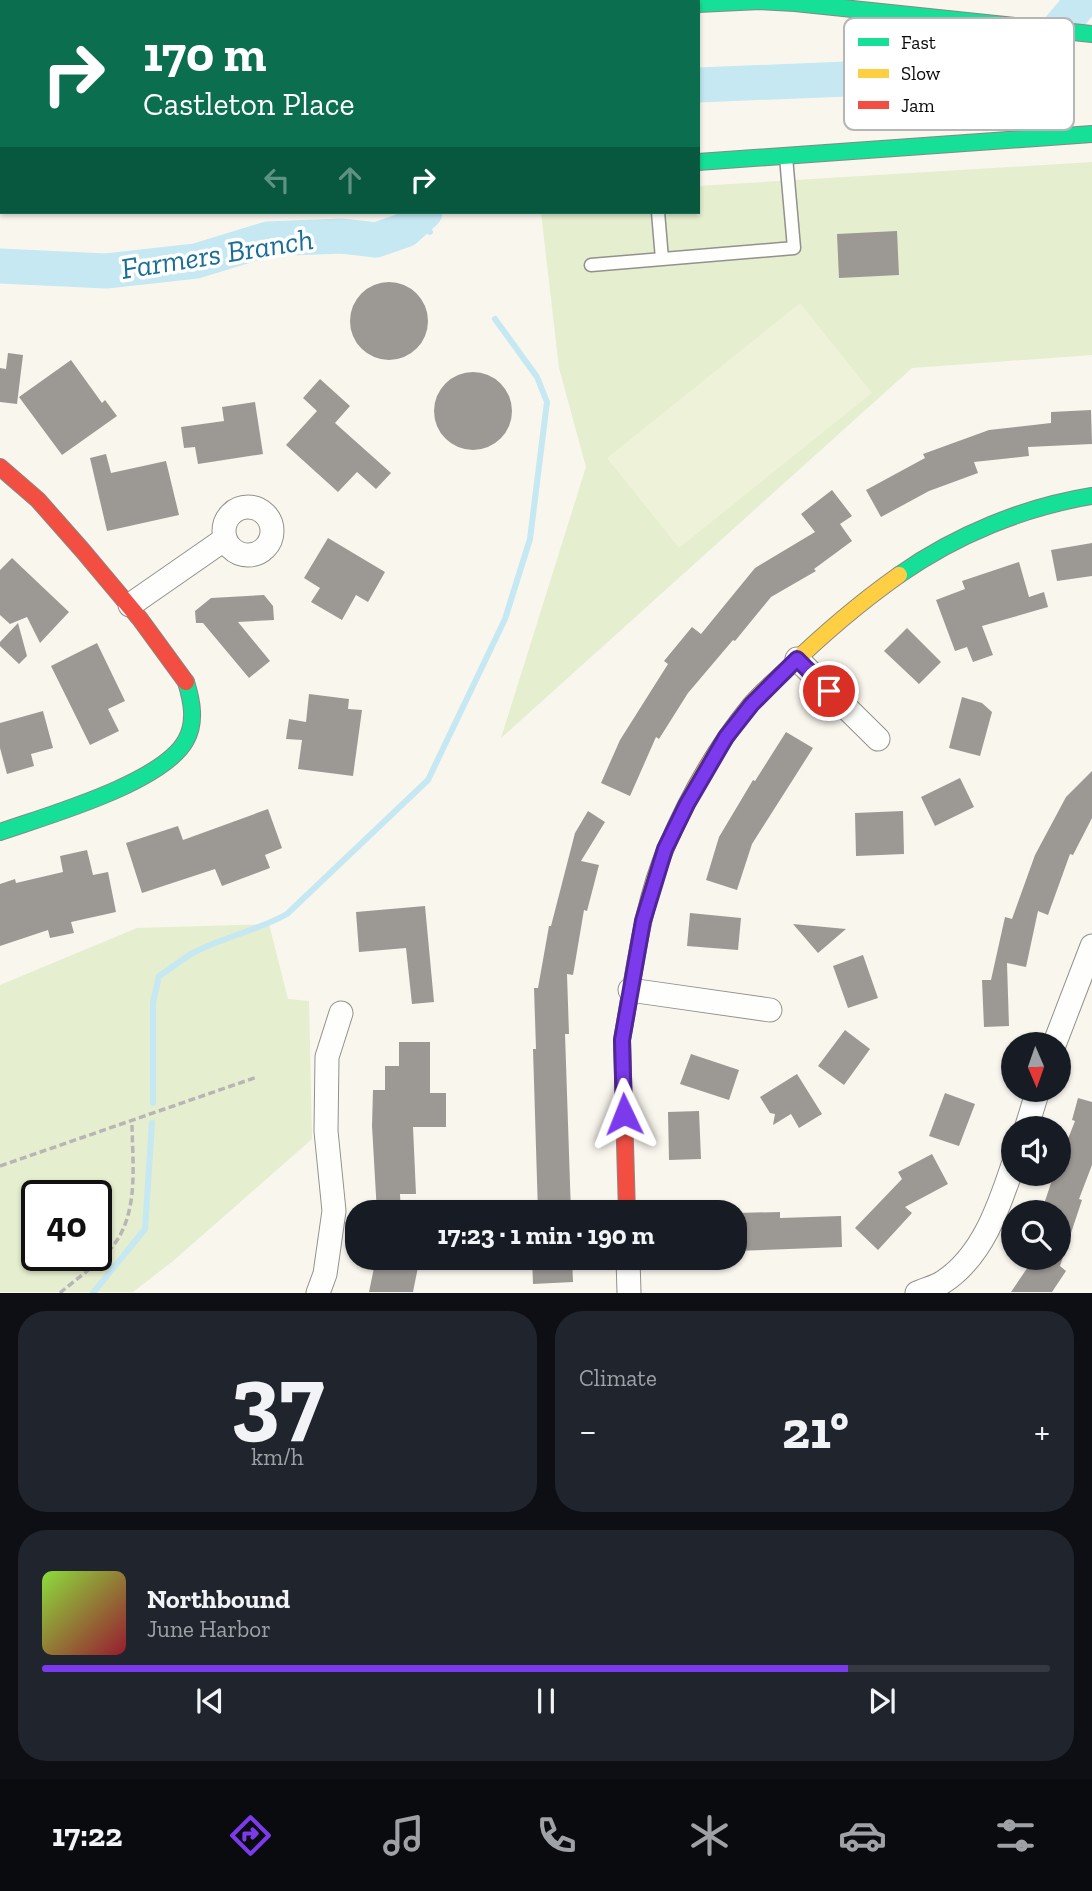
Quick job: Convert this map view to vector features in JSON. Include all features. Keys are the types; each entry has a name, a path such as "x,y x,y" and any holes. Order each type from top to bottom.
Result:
{"street":[{"path":"700,4 760,1 795,3 933,18"},
{"path":"1074,32 1092,34"},
{"path":"700,162 991,139 1092,134"},
{"path":"0,467 18,479 130,605 185,680 192,709 191,730 181,748 163,765 130,783 0,832"},
{"path":"627,1200 622,1040 643,921 665,849 687,804 726,737 752,704 797,659 859,603 909,568 966,535 1062,501 1092,496"},
{"path":"130,605 225,540"},
{"path":"797,659 878,739"},
{"path":"1059,1032 1092,946"},
{"path":"630,990 770,1010"},
{"path":"318,1293 325,1274 334,1212 326,1132 327,1057 341,1013"},
{"path":"917,1293 943,1283 970,1258 984,1237 1006,1186"},
{"path":"628,1270 629,1293"}],"lane":[{"path":"591,265 794,248 786,156"},
{"path":"658,214 662,259"}],"path":[{"path":"0,1167 257,1077"},
{"path":"60,1293 112,1248 127,1224 131,1208 132,1120"}],"green space":[{"path":"1092,162 1092,355 912,368 501,738 586,467 559,368 541,214 700,214 700,186"},
{"path":"800,303 872,393 679,548 607,458"},
{"path":"269,924 288,999 309,1001 312,1139 173,1261 133,1292 0,1292 0,985 137,928"}],"building":[{"path":"897,231 899,275 839,278 837,234"},
{"path":"389,282 404,285 421,299 428,321 425,336 411,353 389,360 374,357 357,343 350,321 353,306 367,289"},
{"path":"8,353 23,355 17,404 0,402 0,368 6,369"},
{"path":"71,360 102,403 105,400 117,416 62,455 19,397"},
{"path":"473,372 488,375 505,389 512,411 509,426 495,443 473,450 458,447 441,433 434,411 437,396 451,379"},
{"path":"320,379 350,406 335,423 391,473 376,489 357,472 338,492 286,445 317,411 303,398"},
{"path":"255,402 263,454 198,464 195,447 184,448 181,427 224,421 222,407"},
{"path":"1091,410 1092,444 1028,447 1029,456 974,462 978,473 929,491 881,517 866,490 925,458 923,454 989,430 1051,423 1051,412"},
{"path":"106,454 111,473 166,461 179,515 107,531 90,458"},
{"path":"832,490 852,516 840,524 852,541 814,569 816,571 771,597 735,641 733,640 688,693 659,739 656,737 630,796 601,783 620,740 668,664 664,661 692,627 701,634 755,568 815,532 801,514"},
{"path":"328,538 385,572 368,602 356,595 342,620 311,602 320,588 304,578"},
{"path":"1092,543 1092,576 1057,581 1051,550"},
{"path":"12,558 69,612 40,643 27,617 10,624 0,615 0,570"},
{"path":"1019,562 1029,597 1044,592 1048,607 982,626 993,655 973,662 967,647 955,651 936,600 965,589 962,581"},
{"path":"264,595 273,606 274,620 238,622 270,661 249,678 203,623 196,623 195,611 211,598"},
{"path":"18,623 27,656 19,664 0,646 0,642"},
{"path":"907,628 941,662 919,684 884,651"},
{"path":"97,643 125,701 108,709 119,731 90,745 51,666"},
{"path":"309,694 349,699 348,709 362,710 353,776 298,769 302,740 286,739 289,719 306,722"},
{"path":"962,697 982,703 992,712 980,756 949,748"},
{"path":"43,711 53,748 31,754 34,766 7,774 0,748 0,723"},
{"path":"786,732 813,748 752,844 737,890 706,880 719,837"},
{"path":"1092,771 1092,818 1073,855 1070,854 1048,915 1038,911 1026,967 1007,963 1009,1026 984,1027 982,980 991,980 1005,917 1012,919 1035,855 1066,797"},
{"path":"960,778 974,807 935,826 921,797"},
{"path":"268,809 282,848 265,855 270,868 222,886 215,869 142,893 126,843 178,826 183,840"},
{"path":"588,811 605,822 581,861 599,865 587,911 584,910 573,975 567,974 569,1034 565,1034 571,1200 538,1200 534,988 538,988 549,926 575,833"},
{"path":"903,811 904,854 856,856 855,813"},
{"path":"87,850 93,875 108,872 116,912 71,922 74,933 50,938 48,930 0,946 0,884 15,879 16,883 63,872 60,856"},
{"path":"425,906 434,1002 412,1004 406,948 359,952 356,912"},
{"path":"690,913 741,918 738,950 687,946"},
{"path":"793,924 846,929 818,953"},
{"path":"863,955 878,998 848,1008 833,966"},
{"path":"845,1030 870,1049 844,1085 818,1066"},
{"path":"399,1042 430,1042 430,1093 446,1093 446,1127 413,1127 416,1194 400,1194 400,1200 376,1200 373,1090 385,1090 385,1066 399,1066"},
{"path":"691,1054 739,1070 729,1100 680,1084"},
{"path":"797,1074 822,1114 799,1128 791,1114 773,1125 775,1114 770,1113 760,1097"},
{"path":"945,1093 975,1104 959,1146 929,1136"},
{"path":"1078,1098 1092,1102 1092,1165 1079,1199 1082,1200 1071,1233 1071,1200 1045,1200 1050,1186 1071,1186 1071,1131 1075,1121 1072,1120"},
{"path":"699,1111 701,1159 669,1160 668,1112"},
{"path":"932,1154 948,1184 905,1207 912,1213 878,1250 855,1228 902,1179 898,1172"},
{"path":"780,1212 780,1218 841,1216 842,1247 747,1251 747,1213"},
{"path":"374,1270 417,1270 413,1292 369,1292"},
{"path":"532,1270 572,1270 573,1282 533,1284"},
{"path":"1026,1270 1066,1271 1052,1292 1011,1292"}],"waterway":[{"name":"Farmers Branch","path":"1068,18 1083,0"},
{"name":"Farmers Branch","path":"700,85 844,79"},
{"name":"Farmers Branch","path":"0,266 106,271 196,261 268,239 341,236 376,240 405,230 423,214"},
{"path":"419,218 430,232"},
{"path":"153,1103 153,1002 159,976 203,948 287,914 428,780 505,619 530,539 547,402 537,377 495,319"},
{"path":"93,1293 145,1229 152,1123"}],"traffic: fast":[{"path":"700,4 760,1 795,3 939,18"},
{"path":"1074,32 1092,34"},
{"path":"700,162 1092,134"},
{"path":"899,575 944,547 991,525 1041,507 1092,496"},
{"path":"0,832 102,796 154,770 173,756 186,740 191,726 191,704 186,682"}],"traffic: slow":[{"path":"631,988 644,917 659,865 683,810 714,756 737,721 762,692 840,621 899,575"}],"traffic: jam":[{"path":"0,467 38,500 83,551 140,619 186,682"},
{"path":"627,1200 622,1040 631,988"}],"route":[{"path":"624,1114 622,1040 643,921 665,849 687,804 726,737 752,704 797,659 829,691"}]}
